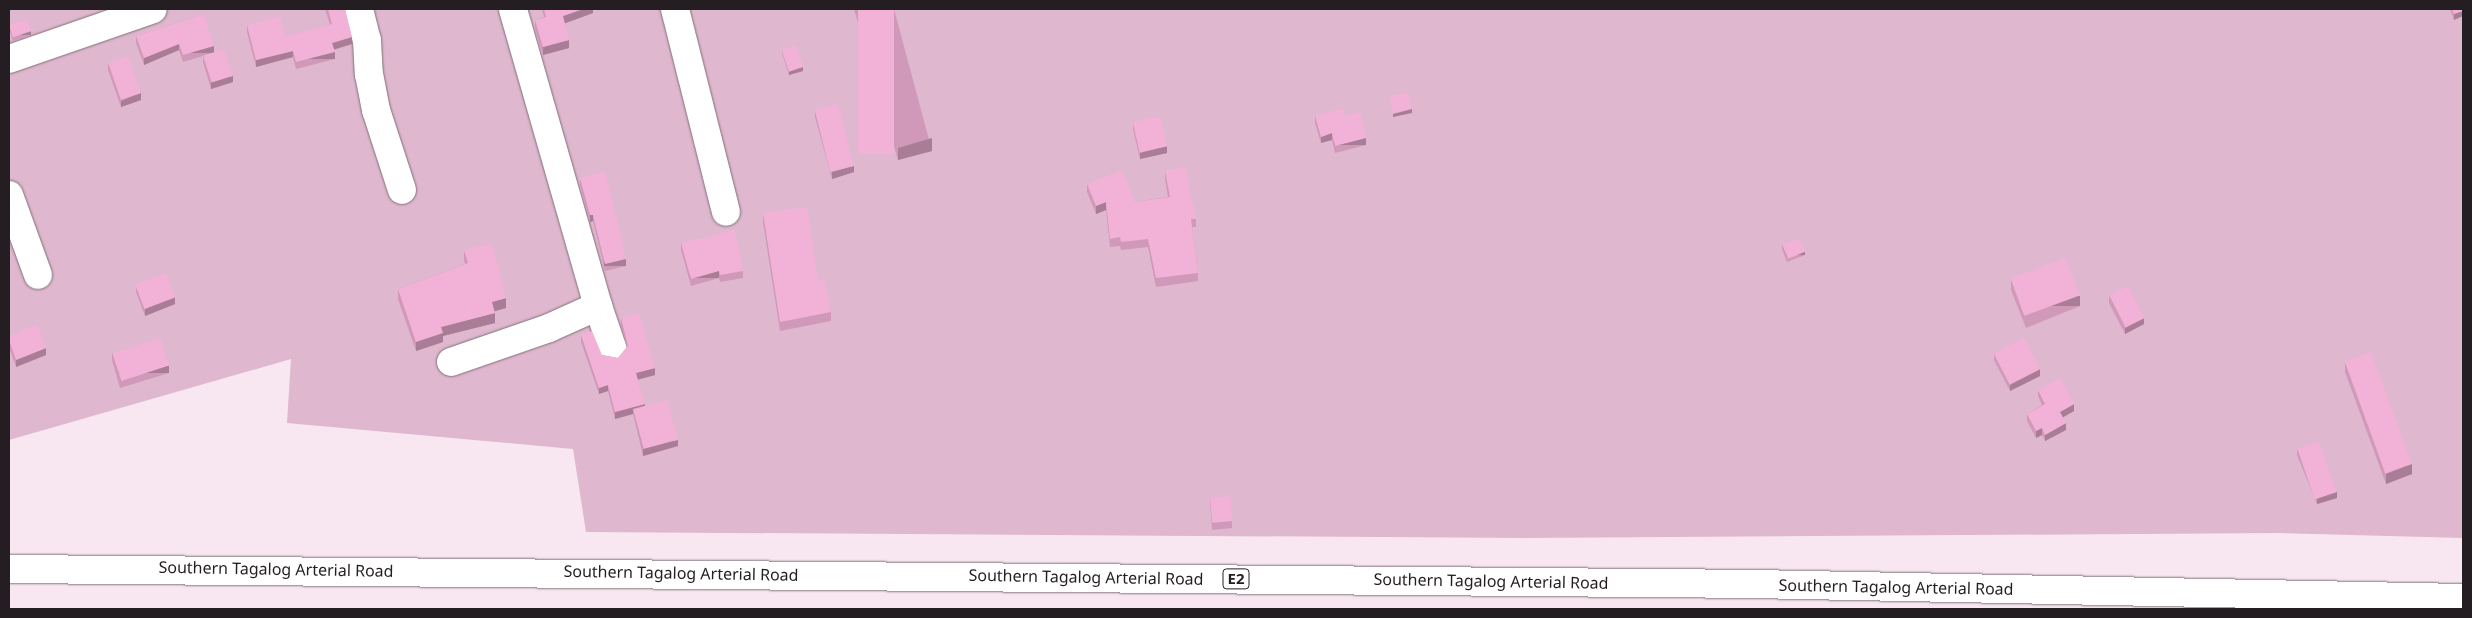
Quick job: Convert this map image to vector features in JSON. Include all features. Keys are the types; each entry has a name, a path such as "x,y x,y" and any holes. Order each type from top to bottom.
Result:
{"main road":[{"path":"9,59 153,9"},
{"path":"359,9 367,40 369,74 376,110 402,190"},
{"path":"513,9 598,306 613,350"},
{"path":"675,9 726,212"},
{"path":"9,195 38,275"},
{"path":"452,362 550,328 598,306"},
{"name":"Southern Tagalog Arterial Road","path":"9,569 1753,584 2463,598"}],"shaded area":[{"path":"9,9 2463,9 2463,538 2279,533 1525,538 586,532 573,449 287,423 291,359 9,440"}],"building":[{"path":"328,9 345,9 352,37 332,43 335,52 296,62 293,51 256,60 247,25 280,16 285,36 332,24"},
{"path":"544,9 583,9 563,16 569,40 543,47 535,20 546,17"},
{"path":"858,9 894,9 894,154 858,154"},
{"path":"2452,9 2463,9 2463,11 2454,14"},
{"path":"204,14 214,46 183,55 179,44 144,58 136,36"},
{"path":"27,19 31,31 13,37 9,25"},
{"path":"796,45 803,67 789,72 782,50"},
{"path":"224,49 233,76 212,82 203,56"},
{"path":"128,56 141,93 121,100 108,63"},
{"path":"1408,92 1412,109 1393,113 1389,96"},
{"path":"838,104 853,166 830,172 815,110"},
{"path":"1343,108 1345,116 1360,112 1366,138 1335,146 1332,133 1321,137 1315,116"},
{"path":"1160,116 1167,146 1140,153 1133,122"},
{"path":"1185,167 1196,219 1191,219 1198,273 1156,278 1148,239 1121,242 1120,237 1110,239 1106,202 1096,206 1087,184 1122,170 1135,202 1170,197 1165,171"},
{"path":"605,171 626,259 605,264 593,215 590,215 580,178"},
{"path":"807,207 818,280 824,279 831,312 780,322 763,213"},
{"path":"735,230 743,271 720,275 719,271 691,279 681,243"},
{"path":"1799,238 1805,252 1788,259 1782,245"},
{"path":"492,243 506,298 492,302 495,313 441,327 443,333 416,342 398,289 468,263 464,250"},
{"path":"2066,258 2080,296 2024,316 2011,278"},
{"path":"166,273 175,297 145,309 135,285"},
{"path":"2128,286 2144,318 2126,328 2109,296"},
{"path":"639,313 655,368 636,373 645,404 615,412 608,385 599,388 581,335 592,331 602,355 618,358 628,346 621,318"},
{"path":"37,324 46,348 16,360 9,336"},
{"path":"160,338 169,366 121,381 112,353"},
{"path":"2024,338 2040,369 2010,385 1994,353"},
{"path":"2371,352 2412,464 2385,473 2345,362"},
{"path":"2060,378 2074,404 2060,412 2066,423 2045,435 2042,428 2036,431 2027,414 2045,404 2038,390"},
{"path":"667,400 678,440 644,449 633,409"},
{"path":"2319,441 2337,492 2315,500 2297,448"},
{"path":"1230,496 1232,521 1212,523 1210,498"}]}
